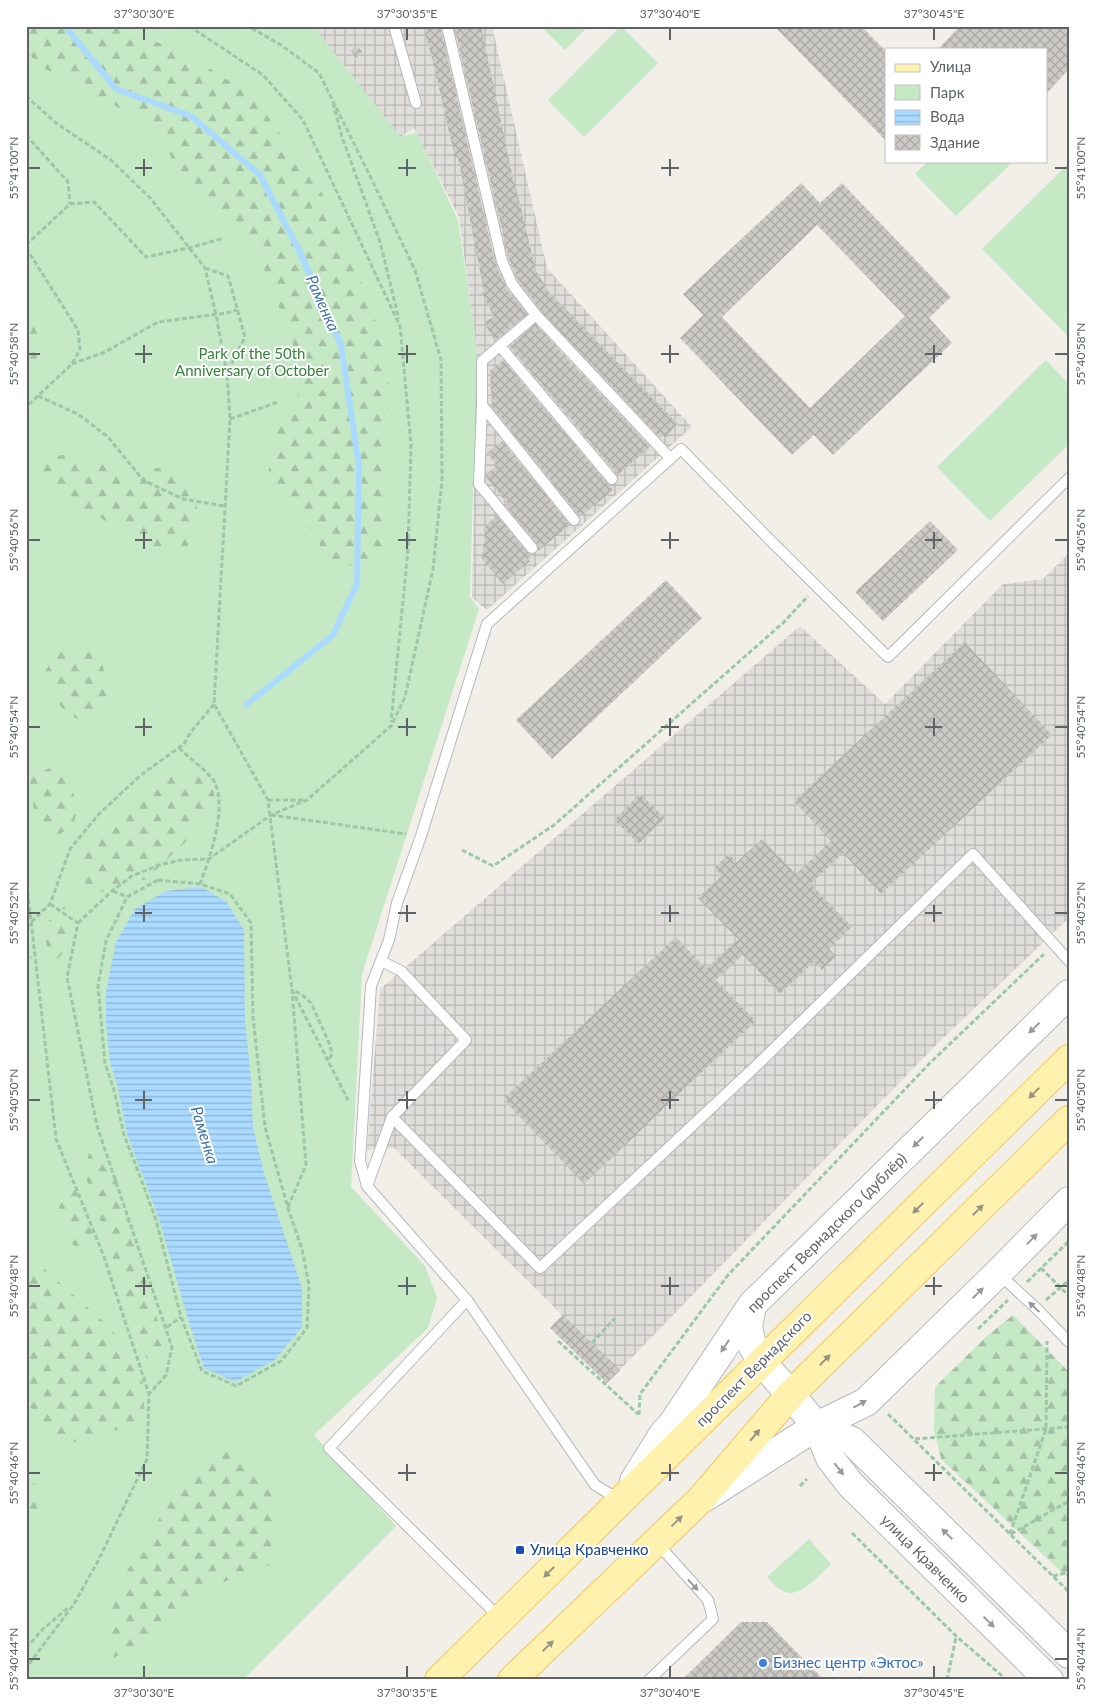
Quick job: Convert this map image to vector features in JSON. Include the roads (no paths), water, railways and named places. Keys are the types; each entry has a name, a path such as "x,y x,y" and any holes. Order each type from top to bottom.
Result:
{"main road":[{"name":"проспект Вернадского","path":"439,1680 1069,1059"},
{"path":"512,1680 701,1499 790,1394 1069,1120"}],"street":[{"name":"проспект Вернадского (дублёр)","path":"621,1501 664,1433 671,1426 752,1305 1069,994"},
{"path":"701,1499 817,1426 866,1402 1069,1201"},
{"name":"улица Кравченко","path":"752,1305 748,1327 752,1344 762,1362 817,1426 830,1458 851,1486 1049,1680"},
{"name":"улица Кравченко","path":"817,1426 852,1441 1069,1654"},
{"path":"950,1584 973,1560"}],"lane":[{"path":"394,26 416,103"},
{"path":"447,26 502,261 512,284 536,315 670,458"},
{"path":"532,548 479,484 482,361 536,315"},
{"path":"500,346 612,479"},
{"path":"482,405 574,520"},
{"path":"621,1501 595,1486 467,1300 367,1186 360,1161 371,986 389,940 397,903 487,624 681,449 888,657 1069,478"},
{"path":"392,1117 540,1268 755,1067 973,854 1069,961"},
{"path":"367,1186 392,1117 466,1040 401,971 381,961"},
{"path":"998,1273 1069,1342"},
{"path":"467,1300 329,1448 501,1619"},
{"path":"649,1680 713,1619 708,1600 656,1542"}],"water":[{"path":"201,887 226,901 244,930 245,1019 251,1079 253,1128 264,1173 302,1288 302,1327 275,1360 235,1382 204,1368 159,1219 127,1134 118,1088 110,1062 106,1024 106,991 116,942 135,909 166,891"}],"waterway":[{"name":"Раменка","path":"65,26 116,89 191,116 260,175 299,250 341,345 359,466 357,584 333,635 246,705"}],"place":[{"name":"Улица Кравченко","path":"520,1550"},
{"name":"Бизнес центр «Эктос»","path":"763,1663"}],"park label":[{"name":"Park of the 50th Anniversary of October","path":"252,362"}]}
